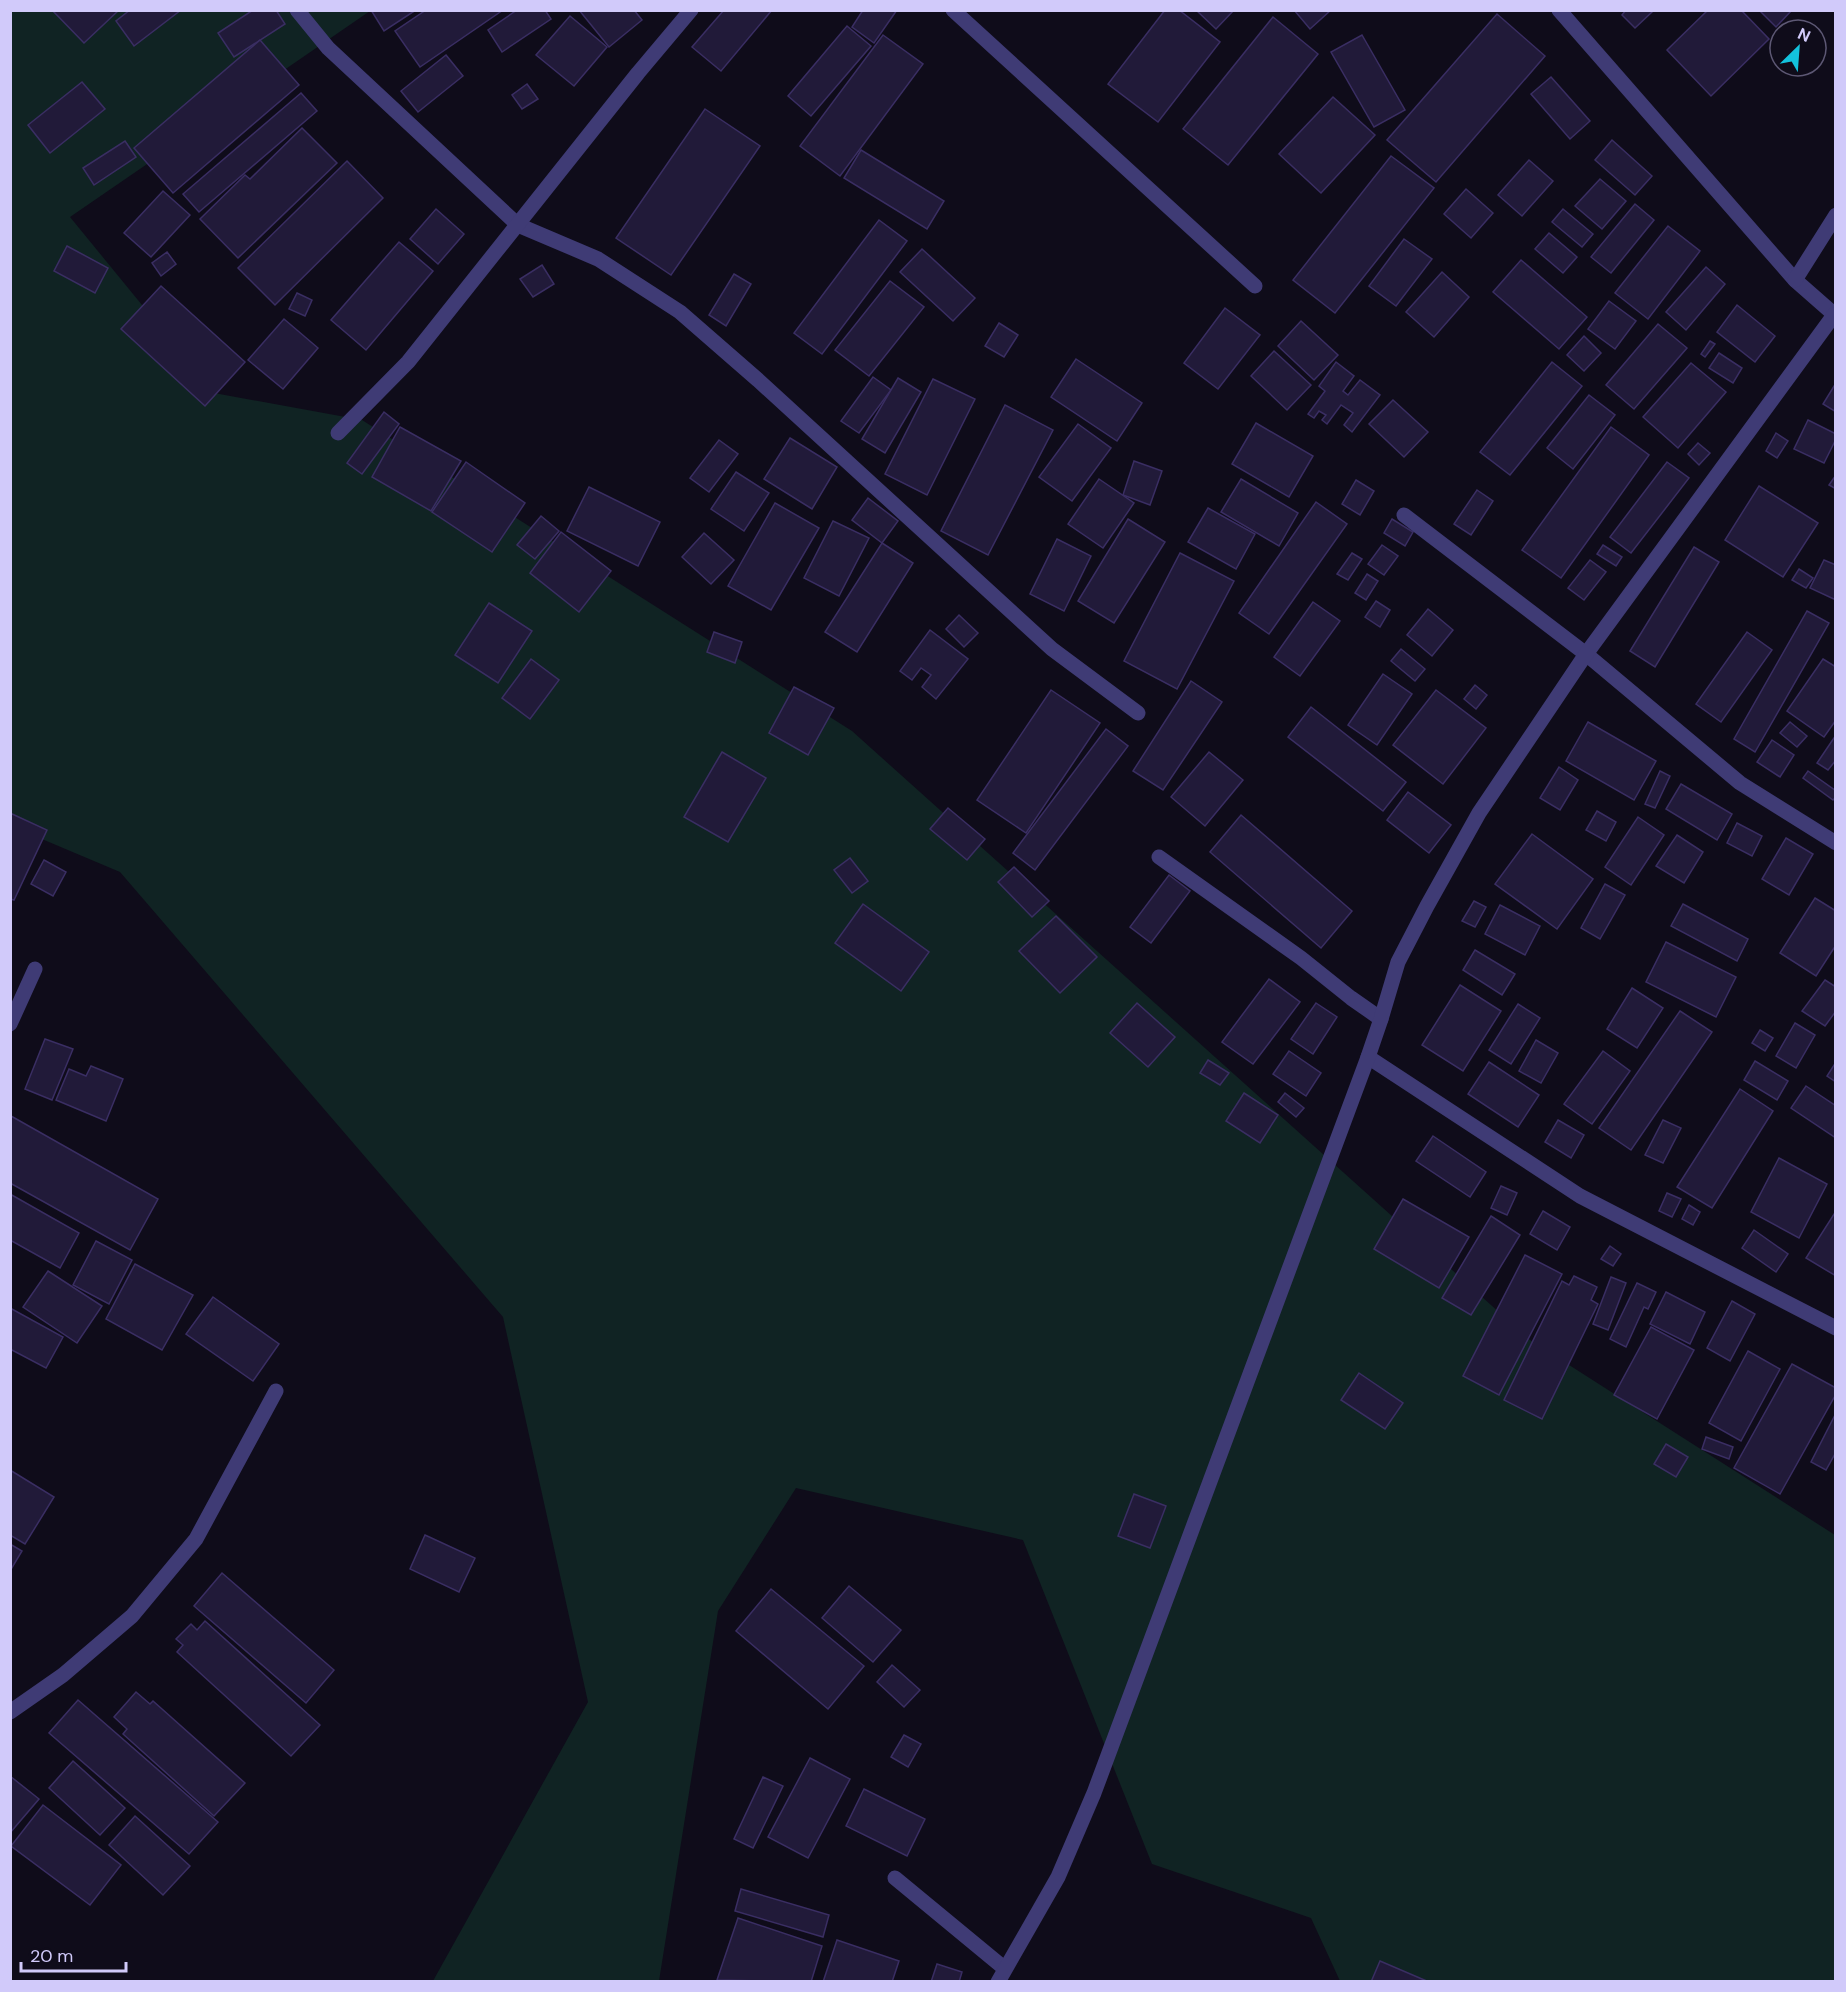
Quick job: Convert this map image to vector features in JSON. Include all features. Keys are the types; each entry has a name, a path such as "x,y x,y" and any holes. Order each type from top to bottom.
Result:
{"street":[{"path":"297,10 328,48 518,225 598,260 680,312 758,380 1052,649 1138,713"},
{"path":"338,433 408,362 638,73 691,10"},
{"path":"953,10 1255,286"},
{"path":"895,1878 1001,1975 1058,1877 1094,1792 1382,1019 1398,962 1426,906 1479,813 1586,654 1835,316 1795,280 1559,10"},
{"path":"1795,280 1836,215"},
{"path":"1404,515 1586,654 1740,783 1836,843"},
{"path":"1158,857 1301,958 1351,998 1382,1019"},
{"path":"10,1024 35,969"},
{"path":"1368,1057 1580,1196 1836,1328"},
{"path":"10,1712 63,1675 132,1616 196,1539 276,1391"}],"green space":[{"path":"10,11 370,11 70,217 214,393 362,420 852,731 1530,1340 1835,1535 1835,1981 1340,1981 1311,1918 1152,1864 1023,1540 796,1488 718,1611 659,1981 433,1981 588,1702 503,1317 120,872 11,826"}],"building":[{"path":"52,10 119,10 84,43"},
{"path":"130,10 181,10 134,46 116,21"},
{"path":"253,10 276,10 285,24 234,57 218,33"},
{"path":"371,10 416,10 384,31"},
{"path":"426,10 503,10 420,67 395,31"},
{"path":"517,10 545,10 551,19 502,52 488,30"},
{"path":"579,10 634,10 642,20 609,47"},
{"path":"724,10 772,10 721,71 692,47"},
{"path":"863,10 897,10 874,43 852,27"},
{"path":"1165,10 1179,10 1220,42 1158,122 1108,84"},
{"path":"1196,10 1234,10 1216,29"},
{"path":"1294,10 1331,10 1310,29"},
{"path":"1626,10 1650,10 1652,12 1635,28 1622,15"},
{"path":"1708,10 1741,10 1768,38 1711,96 1667,50"},
{"path":"1759,10 1792,10 1784,18 1768,19"},
{"path":"1497,14 1545,56 1436,182 1387,140"},
{"path":"570,16 607,47 574,86 536,55"},
{"path":"1273,17 1318,54 1228,165 1183,129"},
{"path":"847,26 871,46 811,116 788,96"},
{"path":"883,35 923,64 840,176 800,146"},
{"path":"1362,35 1405,110 1374,127 1331,52"},
{"path":"260,40 299,85 173,193 134,148"},
{"path":"446,55 463,76 418,112 401,91"},
{"path":"1551,77 1590,121 1570,139 1531,94"},
{"path":"82,82 105,109 50,153 28,125"},
{"path":"527,84 538,99 522,109 512,95"},
{"path":"301,93 317,111 199,212 183,194"},
{"path":"1333,97 1375,135 1321,193 1279,154"},
{"path":"705,109 760,146 671,275 616,238"},
{"path":"302,128 337,163 238,258 200,219 245,175 250,179"},
{"path":"1612,140 1652,176 1635,195 1595,160"},
{"path":"125,141 136,157 94,185 83,168"},
{"path":"861,150 944,201 927,229 844,178"},
{"path":"1391,156 1434,188 1335,313 1293,280"},
{"path":"1529,160 1553,181 1522,216 1498,195"},
{"path":"347,161 383,198 275,305 238,268"},
{"path":"1600,179 1626,201 1602,229 1575,206"},
{"path":"1466,189 1493,213 1471,238 1444,214"},
{"path":"163,191 190,215 151,257 124,233"},
{"path":"1635,204 1654,220 1611,273 1591,257"},
{"path":"436,209 464,234 438,264 410,239"},
{"path":"1563,209 1593,234 1582,247 1552,222"},
{"path":"879,220 907,241 822,354 794,333"},
{"path":"1668,226 1700,251 1648,319 1615,293"},
{"path":"1549,233 1577,257 1563,273 1535,249"},
{"path":"1404,239 1432,259 1396,306 1369,286"},
{"path":"399,242 433,271 366,350 331,320"},
{"path":"67,246 108,268 95,293 54,271"},
{"path":"922,249 975,298 953,321 900,272"},
{"path":"167,252 176,264 161,276 152,263"},
{"path":"1521,260 1587,317 1559,349 1493,292"},
{"path":"542,265 554,284 533,297 520,279"},
{"path":"1706,267 1725,284 1686,330 1666,312"},
{"path":"1442,272 1469,297 1434,337 1406,312"},
{"path":"734,274 751,284 726,326 709,315"},
{"path":"890,281 924,307 869,376 835,350"},
{"path":"161,286 245,362 205,406 121,329"},
{"path":"297,293 312,300 305,316 289,309"},
{"path":"1609,301 1636,321 1615,349 1588,329"},
{"path":"1737,305 1775,336 1755,362 1717,332"},
{"path":"1225,308 1260,335 1218,389 1184,363"},
{"path":"284,319 318,348 283,389 248,360"},
{"path":"1301,321 1338,355 1314,380 1278,346"},
{"path":"999,323 1018,335 1004,357 985,346"},
{"path":"1658,324 1687,348 1634,409 1606,385"},
{"path":"1584,336 1601,353 1584,371 1567,355"},
{"path":"1710,341 1715,344 1705,357 1701,354"},
{"path":"1274,351 1311,385 1287,410 1251,376"},
{"path":"1719,353 1742,368 1733,383 1709,368"},
{"path":"1076,359 1142,403 1117,441 1051,397"},
{"path":"1336,362 1354,376 1343,391 1348,395 1360,380 1380,395 1352,432 1344,425 1353,413 1341,405 1327,424 1322,420 1326,415 1319,411 1314,418 1308,414 1325,391 1319,386"},
{"path":"1552,362 1582,386 1510,475 1480,452"},
{"path":"1691,363 1726,392 1678,448 1643,417"},
{"path":"873,377 891,390 859,433 841,421"},
{"path":"898,378 921,392 885,453 862,439"},
{"path":"933,379 975,399 927,495 885,474"},
{"path":"1836,383 1836,412 1823,404"},
{"path":"1589,395 1615,415 1573,469 1547,448"},
{"path":"1393,400 1428,432 1404,457 1369,424"},
{"path":"1005,405 1053,430 988,555 941,531"},
{"path":"384,412 399,424 362,474 347,463"},
{"path":"1808,420 1836,434 1836,439 1824,463 1794,449"},
{"path":"1256,423 1313,456 1289,497 1232,464"},
{"path":"1078,424 1111,448 1072,501 1039,477"},
{"path":"400,427 461,461 431,511 372,477"},
{"path":"1611,427 1649,455 1561,578 1522,550"},
{"path":"1776,433 1788,441 1777,458 1766,451"},
{"path":"790,438 837,467 812,509 764,479"},
{"path":"719,440 738,454 709,492 690,478"},
{"path":"1698,443 1710,453 1699,465 1688,454"},
{"path":"1134,461 1162,471 1150,505 1123,495"},
{"path":"466,462 525,503 492,552 432,512"},
{"path":"1667,462 1689,478 1631,553 1610,537"},
{"path":"736,472 769,493 744,531 711,509"},
{"path":"1836,475 1836,489 1829,485"},
{"path":"1099,479 1134,503 1103,548 1068,524"},
{"path":"1241,479 1298,513 1279,546 1221,512"},
{"path":"1356,480 1374,491 1360,515 1342,504"},
{"path":"1759,486 1818,523 1783,577 1725,540"},
{"path":"589,487 660,522 638,566 567,531"},
{"path":"1477,490 1493,501 1471,535 1454,524"},
{"path":"868,498 898,521 882,543 852,520"},
{"path":"1316,502 1347,524 1269,634 1239,613"},
{"path":"775,503 819,528 771,610 728,586"},
{"path":"1208,508 1255,534 1236,569 1188,542"},
{"path":"541,516 559,531 535,559 517,545"},
{"path":"1128,519 1165,542 1114,623 1078,601"},
{"path":"1392,519 1413,532 1405,546 1384,533"},
{"path":"833,521 869,538 839,596 804,578"},
{"path":"561,532 611,571 579,612 530,573"},
{"path":"704,533 734,560 711,584 682,557"},
{"path":"1057,539 1091,556 1064,611 1030,594"},
{"path":"882,543 913,563 857,652 825,632"},
{"path":"1382,545 1398,556 1384,575 1368,564"},
{"path":"1603,545 1622,557 1616,566 1597,554"},
{"path":"1694,547 1719,562 1655,667 1630,651"},
{"path":"1180,553 1234,581 1177,689 1124,661"},
{"path":"1352,553 1362,559 1348,580 1337,574"},
{"path":"1590,560 1606,572 1584,600 1568,588"},
{"path":"1824,560 1836,565 1836,600 1810,588"},
{"path":"1799,569 1813,578 1806,588 1792,580"},
{"path":"1367,574 1378,581 1366,600 1355,593"},
{"path":"1376,601 1390,610 1380,627 1365,617"},
{"path":"1313,602 1340,621 1300,676 1274,657"},
{"path":"489,603 532,631 498,683 455,655"},
{"path":"1428,609 1453,630 1432,656 1407,635"},
{"path":"1807,611 1829,623 1755,752 1734,739"},
{"path":"959,615 978,633 964,647 946,629"},
{"path":"930,630 968,659 936,699 922,687 931,675 921,668 912,680 900,671"},
{"path":"714,632 742,642 735,663 707,652"},
{"path":"1747,632 1772,650 1721,722 1696,704"},
{"path":"1401,649 1425,669 1415,681 1391,661"},
{"path":"531,659 559,680 530,719 502,698"},
{"path":"1823,659 1836,667 1836,720 1824,737 1787,711"},
{"path":"1383,674 1412,694 1377,745 1348,725"},
{"path":"1191,681 1222,702 1163,790 1133,771"},
{"path":"1475,685 1487,695 1476,709 1464,699"},
{"path":"794,687 834,708 808,755 769,733"},
{"path":"1051,690 1100,723 1026,833 977,800"},
{"path":"1436,690 1486,728 1443,784 1393,745"},
{"path":"1311,707 1406,782 1383,811 1288,737"},
{"path":"1588,722 1656,761 1634,800 1566,761"},
{"path":"1790,722 1807,736 1797,747 1780,733"},
{"path":"1106,729 1128,746 1035,870 1013,853"},
{"path":"1836,735 1836,760 1828,770 1817,763"},
{"path":"1772,740 1794,755 1780,777 1757,762"},
{"path":"722,752 766,778 728,842 684,817"},
{"path":"1209,752 1243,780 1205,826 1171,797"},
{"path":"1559,767 1578,780 1560,810 1540,798"},
{"path":"1660,771 1670,776 1655,808 1645,804"},
{"path":"1808,771 1836,791 1836,797 1833,800 1803,778"},
{"path":"1681,784 1732,814 1717,840 1666,809"},
{"path":"1408,792 1451,825 1429,853 1387,820"},
{"path":"948,808 985,839 967,860 930,829"},
{"path":"1597,811 1616,822 1606,841 1586,830"},
{"path":"10,813 47,830 14,900 10,899"},
{"path":"1241,815 1352,911 1321,948 1210,852"},
{"path":"1638,817 1664,835 1631,885 1605,867"},
{"path":"1737,823 1762,836 1752,856 1727,843"},
{"path":"1532,834 1593,879 1557,929 1495,884"},
{"path":"1677,835 1703,852 1684,883 1656,866"},
{"path":"1786,838 1813,854 1789,895 1762,879"},
{"path":"850,858 868,881 852,893 834,870"},
{"path":"44,860 66,872 53,896 31,884"},
{"path":"1014,867 1049,901 1032,917 998,882"},
{"path":"1169,875 1190,891 1151,943 1130,927"},
{"path":"1605,884 1625,895 1600,939 1581,928"},
{"path":"1815,898 1836,911 1836,945 1816,976 1780,953"},
{"path":"1474,901 1486,907 1475,927 1462,921"},
{"path":"863,904 929,952 901,991 835,943"},
{"path":"1683,904 1748,939 1737,961 1671,926"},
{"path":"1500,905 1540,926 1525,955 1485,934"},
{"path":"1056,916 1097,957 1060,993 1019,951"},
{"path":"1666,942 1736,977 1716,1017 1646,982"},
{"path":"1475,950 1515,974 1502,995 1463,970"},
{"path":"1269,979 1300,1002 1253,1064 1222,1042"},
{"path":"1825,980 1836,987 1836,1011 1825,1026 1802,1011"},
{"path":"1460,985 1501,1011 1463,1071 1422,1045"},
{"path":"1632,988 1663,1008 1637,1048 1607,1029"},
{"path":"1137,1003 1175,1037 1148,1067 1110,1033"},
{"path":"1316,1003 1337,1017 1313,1054 1291,1039"},
{"path":"1518,1004 1540,1018 1511,1064 1489,1050"},
{"path":"1680,1011 1712,1032 1631,1150 1599,1128"},
{"path":"1795,1023 1815,1035 1796,1068 1776,1056"},
{"path":"1760,1030 1773,1038 1765,1051 1752,1043"},
{"path":"45,1039 73,1049 52,1100 25,1089"},
{"path":"1536,1040 1558,1053 1541,1083 1519,1071"},
{"path":"1289,1051 1321,1073 1306,1096 1273,1074"},
{"path":"1603,1051 1630,1071 1592,1124 1564,1104"},
{"path":"1208,1060 1229,1073 1220,1085 1200,1073"},
{"path":"1755,1061 1788,1081 1777,1100 1744,1080"},
{"path":"1489,1062 1539,1095 1518,1127 1468,1094"},
{"path":"1836,1062 1836,1082 1827,1076"},
{"path":"91,1066 123,1079 106,1121 56,1100 69,1069 86,1076"},
{"path":"1806,1086 1836,1106 1836,1138 1791,1108"},
{"path":"1740,1089 1773,1111 1712,1208 1677,1187"},
{"path":"1244,1093 1278,1115 1260,1143 1226,1121"},
{"path":"1285,1093 1304,1108 1296,1117 1278,1102"},
{"path":"11,1116 158,1199 130,1250 10,1183"},
{"path":"1558,1120 1584,1135 1571,1158 1545,1142"},
{"path":"1663,1120 1681,1128 1663,1163 1645,1155"},
{"path":"1433,1136 1486,1172 1470,1197 1416,1161"},
{"path":"1779,1158 1827,1184 1799,1238 1751,1212"},
{"path":"1501,1186 1517,1193 1507,1215 1491,1208"},
{"path":"1667,1193 1681,1199 1672,1217 1659,1211"},
{"path":"10,1194 79,1233 60,1268 10,1240"},
{"path":"1403,1199 1469,1237 1439,1288 1374,1249"},
{"path":"1689,1205 1700,1212 1693,1225 1682,1219"},
{"path":"1543,1211 1570,1227 1557,1250 1530,1234"},
{"path":"1836,1211 1836,1276 1806,1258"},
{"path":"1491,1216 1520,1235 1471,1315 1442,1298"},
{"path":"1754,1230 1788,1254 1776,1272 1742,1248"},
{"path":"96,1241 132,1260 109,1304 73,1285"},
{"path":"1610,1246 1621,1254 1613,1266 1601,1259"},
{"path":"1525,1255 1562,1274 1499,1395 1463,1376"},
{"path":"135,1264 193,1295 162,1350 106,1319"},
{"path":"48,1271 102,1306 77,1343 23,1307"},
{"path":"1574,1276 1597,1287 1591,1300 1598,1304 1542,1419 1504,1400 1562,1281 1569,1285"},
{"path":"1611,1277 1626,1283 1608,1330 1593,1324"},
{"path":"1637,1283 1656,1292 1648,1309 1644,1307 1626,1347 1610,1339"},
{"path":"1666,1292 1705,1312 1690,1344 1650,1324"},
{"path":"213,1297 279,1344 253,1381 186,1334"},
{"path":"1732,1301 1755,1314 1730,1361 1707,1348"},
{"path":"10,1308 63,1337 46,1368 10,1349"},
{"path":"1651,1327 1694,1350 1657,1419 1614,1395"},
{"path":"1748,1351 1780,1369 1741,1441 1709,1423"},
{"path":"1792,1364 1836,1388 1836,1394 1780,1494 1734,1468"},
{"path":"1359,1373 1403,1403 1385,1429 1341,1400"},
{"path":"1836,1413 1836,1452 1826,1470 1811,1462"},
{"path":"1706,1437 1733,1447 1729,1459 1702,1449"},
{"path":"1666,1444 1688,1457 1676,1477 1654,1464"},
{"path":"10,1470 54,1497 25,1544 10,1535"},
{"path":"1134,1494 1166,1506 1150,1548 1118,1536"},
{"path":"425,1535 475,1558 459,1592 410,1569"},
{"path":"10,1544 22,1551 10,1571"},
{"path":"222,1573 334,1670 306,1703 194,1606"},
{"path":"849,1586 901,1630 873,1662 822,1618"},
{"path":"771,1589 864,1666 828,1709 736,1631"},
{"path":"205,1621 320,1725 291,1756 177,1652 183,1645 176,1639 191,1624 197,1630"},
{"path":"892,1665 920,1690 904,1707 877,1682"},
{"path":"136,1692 150,1704 153,1701 245,1783 214,1816 123,1734 127,1729 114,1717"},
{"path":"78,1700 218,1822 189,1854 49,1733"},
{"path":"904,1735 921,1744 908,1767 891,1757"},
{"path":"810,1758 850,1779 808,1858 768,1837"},
{"path":"73,1761 125,1808 100,1835 49,1788"},
{"path":"10,1776 39,1799 10,1833"},
{"path":"763,1777 783,1786 753,1848 734,1839"},
{"path":"864,1789 925,1819 907,1856 846,1826"},
{"path":"43,1805 121,1865 90,1905 11,1846"},
{"path":"135,1816 190,1866 163,1895 109,1845"},
{"path":"741,1889 829,1915 823,1937 735,1911"},
{"path":"738,1918 822,1946 811,1982 717,1980"},
{"path":"837,1940 899,1961 892,1982 823,1982"},
{"path":"1380,1961 1429,1982 1371,1982"},
{"path":"937,1964 962,1972 959,1982 931,1982"}]}
